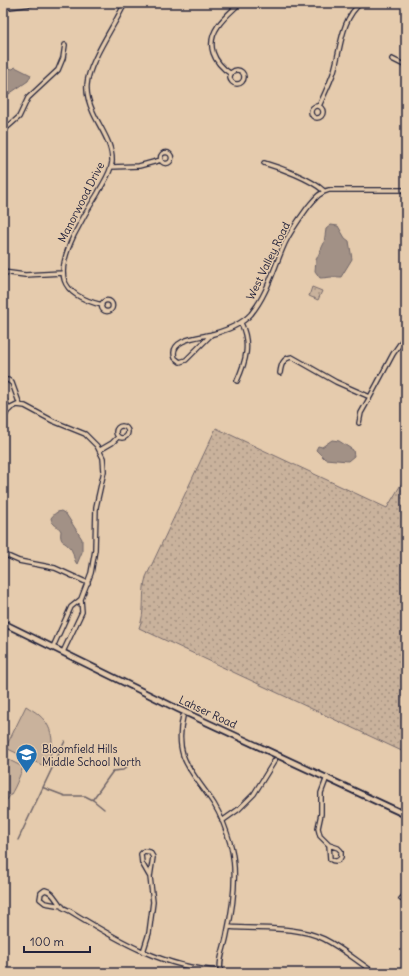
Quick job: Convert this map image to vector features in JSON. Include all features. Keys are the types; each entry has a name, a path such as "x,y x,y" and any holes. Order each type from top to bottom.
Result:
{"main road":[{"path":"3,7 31,3"}],"street":[{"name":"Manorwood Drive","path":"62,273 64,259 72,240 111,167 112,158 110,148 88,102 86,86 91,69 125,3"},
{"path":"232,74 221,66 215,58 212,48 212,40 220,23 240,3"},
{"path":"319,106 332,77 348,21 353,11 362,3"},
{"path":"3,138 3,131 19,118 28,98 58,70 63,58 64,44"},
{"path":"392,59 406,66"},
{"path":"111,167 139,166 161,160"},
{"path":"264,163 309,181 324,191 406,190"},
{"name":"West Valley Road","path":"212,334 186,360 180,362 175,358 175,351 181,343 192,338 212,334 241,323 253,311 266,290 282,248 290,232 316,197 324,191"},
{"path":"3,272 25,275 62,273 67,286 74,294 102,305"},
{"path":"237,381 247,352 246,339 241,323"},
{"path":"359,422 370,397 393,354 406,335"},
{"path":"280,373 281,366 284,361 292,357 336,382 370,397"},
{"path":"3,380 8,380 12,383 20,405"},
{"path":"3,396 9,410"},
{"path":"3,420 9,410 15,406 27,406 53,420 85,434 100,450 103,461 104,471 95,515 96,545 88,583 81,598 71,607 53,647"},
{"path":"100,450 112,443 118,437"},
{"path":"3,554 19,561 55,568 88,583"},
{"path":"63,652 82,612 81,598"},
{"name":"Lahser Road","path":"3,623 178,708 406,815"},
{"path":"62,906 43,902 40,899 42,893 45,890 51,892 62,906 107,934 143,952 178,964 220,972 229,927 233,893 234,861 230,843 222,821 213,804 193,776 184,760 181,742 183,716"},
{"path":"222,821 239,809 254,794 275,760"},
{"path":"327,778 321,793 321,814 318,828 320,836 329,845 338,848 341,851 341,857 338,861 330,859 329,845"},
{"path":"143,952 149,932 153,902 150,877 153,857 150,852 144,851 141,854 141,859 150,877"},
{"path":"401,899 406,894"},
{"path":"229,927 289,930 310,934 330,943 375,973"}],"shaded area":[{"path":"3,67 13,69 15,67 31,75 28,81 3,98"},
{"path":"331,225 338,226 345,238 349,241 352,259 341,277 320,278 315,271 316,260 324,243 326,229"},
{"path":"312,287 322,291 318,300 309,296"},
{"path":"216,428 387,508 406,476 406,753 139,628 142,616 146,577"},
{"path":"332,440 339,441 353,450 354,456 348,461 325,459 316,450 318,446 322,447"},
{"path":"61,511 66,514 82,539 82,552 77,564 71,549 61,538 61,531 54,524 51,518 54,514"},
{"path":"26,706 36,712 44,720 51,732 51,753 46,767 8,749 7,745"},
{"path":"3,757 23,767 12,792 3,804"}],"waterway":[{"path":"18,840 65,741"},
{"path":"93,799 113,771 123,770 127,767"},
{"path":"44,788 65,796 85,796 93,800 104,809"}],"place":[{"name":"Bloomfield Hills Middle School North","path":"27,774"}]}
